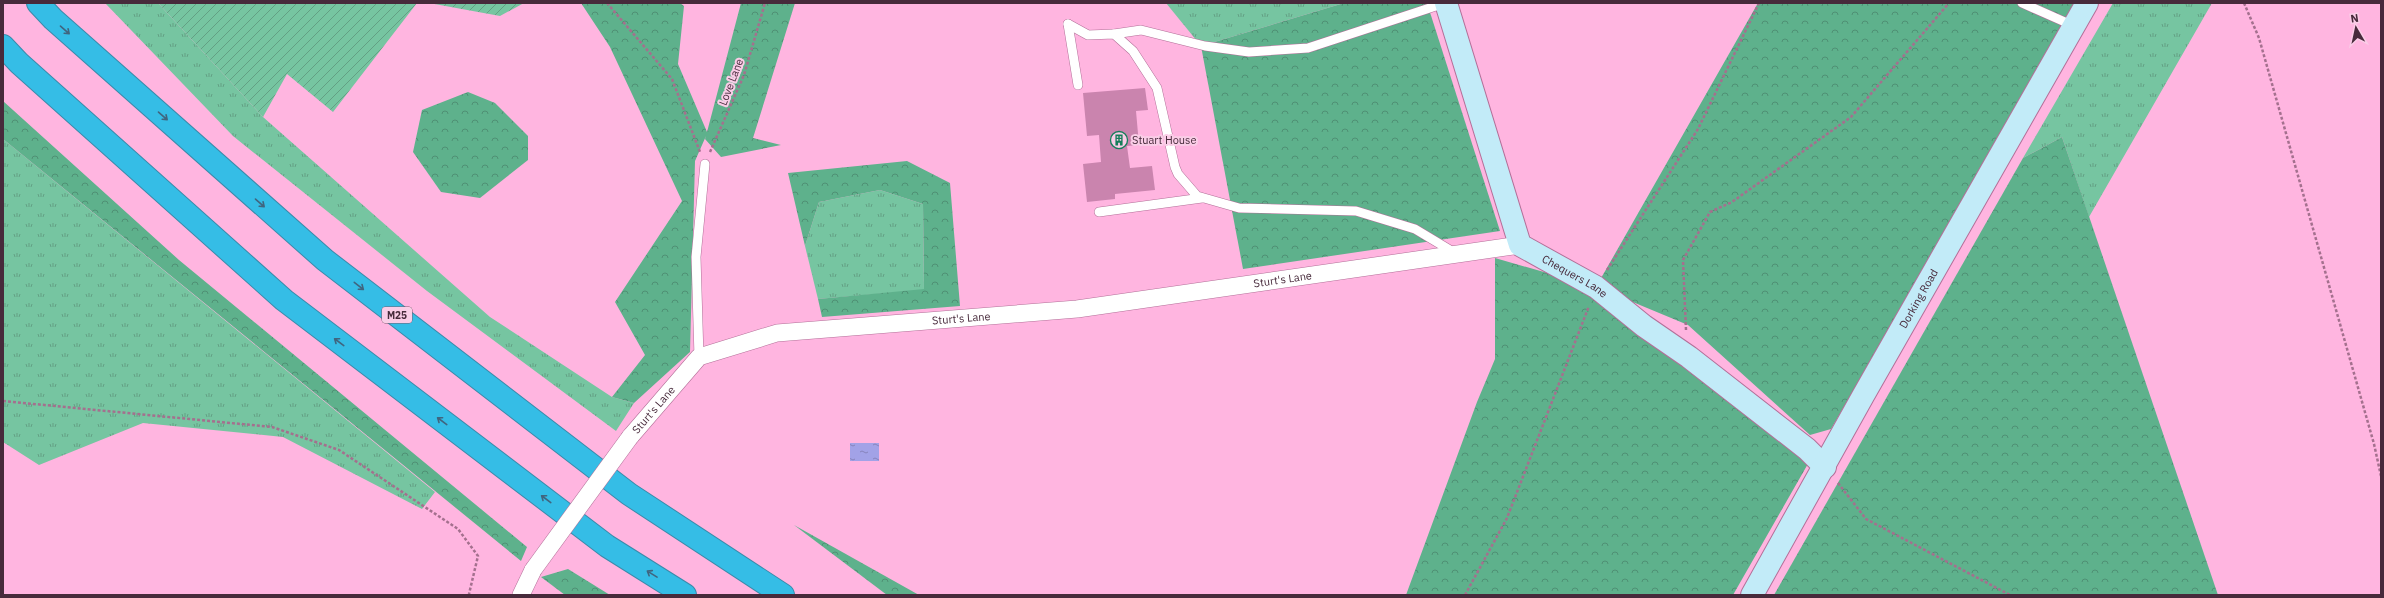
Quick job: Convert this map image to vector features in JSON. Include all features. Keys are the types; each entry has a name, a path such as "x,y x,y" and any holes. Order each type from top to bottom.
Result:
{"highway":[{"name":"M25","path":"38,3 59,25 325,260 629,494 783,595"},
{"path":"3,46 19,63 284,300 607,546 685,595"}],"main road":[{"path":"1445,3 1520,245"},
{"name":"Dorking Road","path":"1752,595 1825,467 1863,396 2087,3"},
{"name":"Chequers Lane","path":"1520,245 1596,287 1644,326 1689,357 1807,450 1825,467"}],"street":[{"name":"Sturt's Lane","path":"521,595 533,570 630,437 699,357 777,333 1077,309 1520,245"}],"lane":[{"path":"1078,85 1068,24 1088,35 1114,34 1141,30 1205,46 1249,52 1308,48 1445,3"},
{"path":"2022,3 2074,26"},
{"path":"1114,34 1133,51 1157,88 1175,167 1178,174 1197,196 1239,208 1356,212 1415,229 1457,254"},
{"path":"699,357 696,257 705,164"},
{"path":"1099,212 1202,198"}],"path":[{"path":"607,3 672,79 705,164"},
{"name":"Love Lane","path":"705,164 744,75 765,3"},
{"path":"1465,595 1506,518 1596,287 1698,129 1758,3"},
{"path":"1689,357 1685,315 1683,260 1710,212 1732,202 1851,117 1949,3"},
{"path":"2244,3 2259,38 2374,444 2381,476"},
{"path":"3,400 272,427 339,450 458,529 478,556 469,594"},
{"path":"1825,467 1866,519 2010,595"}],"green space":[{"path":"105,3 158,3 263,117 490,317 612,397 634,403 616,431 427,291 233,136"},
{"path":"158,3 417,3 333,112 287,74 263,117"},
{"path":"429,3 524,3 500,16"},
{"path":"581,3 680,3 684,6 678,64 707,132 741,3 795,3 753,138 781,145 721,157 705,139 706,136 695,161 690,352 634,403 612,397 645,355 615,302 682,201 610,47"},
{"path":"1166,3 1344,3 1201,46"},
{"path":"1344,3 1427,3 1500,231 1243,269 1201,46"},
{"path":"1758,3 2079,3 1831,429 1810,435 1688,325 1599,288 1813,455 1733,595 1406,595 1477,402 1495,359 1495,258 1596,287"},
{"path":"2113,3 2212,3 2089,217 2062,137 2023,158"},
{"path":"468,92 495,103 528,136 528,160 480,198 441,192 413,152 422,110"},
{"path":"3,101 179,260 527,547 521,561 3,139"},
{"path":"2062,137 2218,595 1774,595 2023,158"},
{"path":"3,139 435,492 422,509 283,437 143,423 39,465 3,442"},
{"path":"907,161 950,183 960,306 822,317 818,299 924,289 923,204 880,190 819,202 805,246 788,173"},
{"path":"880,190 923,204 924,290 818,299 805,246 819,202"},
{"path":"794,525 919,595 887,595"},
{"path":"568,569 610,595 565,595 541,577"}],"water":[{"path":"850,443 879,443 879,461 850,461"}],"building":[{"name":"Stuart House","path":"1145,88 1148,110 1136,111 1139,145 1127,146 1130,168 1152,166 1155,190 1115,194 1115,199 1087,202 1083,164 1101,162 1099,135 1087,136 1083,93"}],"place":[{"name":"Stuart House","path":"1119,140"}]}
